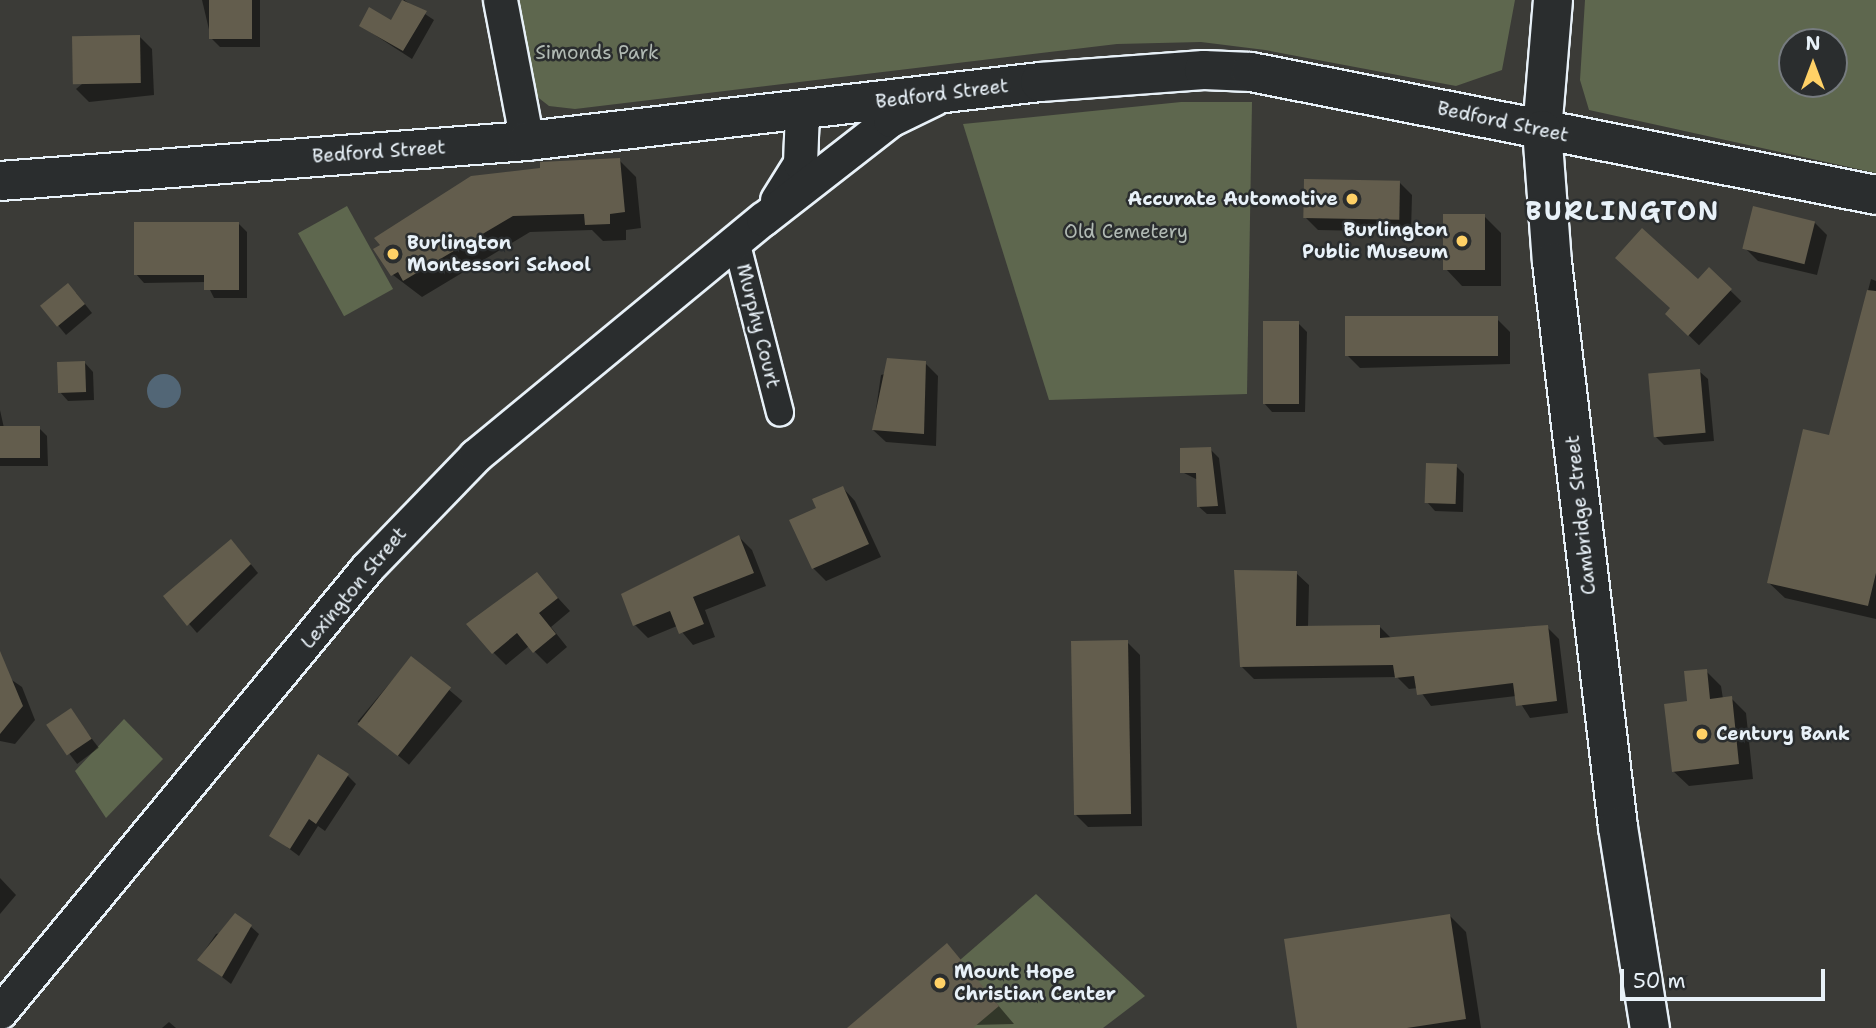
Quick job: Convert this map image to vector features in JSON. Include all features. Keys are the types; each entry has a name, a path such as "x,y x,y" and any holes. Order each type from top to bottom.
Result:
{"main road":[{"name":"Cambridge Street","path":"1553,0 1542,130 1598,670 1650,1028"},
{"name":"Bedford Street","path":"0,181 527,141 802,113 943,94 1136,74 1251,72 1876,195"}],"street":[{"path":"500,0 527,141"},
{"name":"Lexington Street","path":"0,1012 417,514 530,406 763,219 890,120 943,94"},
{"name":"Lexington Street","path":"763,219 800,163 802,113"},
{"name":"Murphy Court","path":"736,241 780,412"}],"green space":[{"name":"Simonds Park","path":"510,0 1515,0 1502,70 1456,86 1265,50 1201,42 1117,44 575,109 549,106 535,95"},
{"path":"1585,0 1876,0 1876,173 1589,110 1580,80"},
{"name":"Old Cemetery","path":"1181,102 1252,102 1247,394 1049,400 963,124"},
{"path":"347,206 393,289 344,316 298,233"},
{"path":"124,719 163,759 106,818 75,771"},
{"path":"1036,894 1145,996 1103,1028 973,1028 960,960"}],"water":[{"path":"164,374 176,379 181,391 176,403 164,408 152,403 147,391 152,379"}],"building":[{"path":"209,0 252,0 252,39 209,39"},
{"path":"402,0 427,11 403,51 359,26 369,7 391,20"},
{"path":"140,35 141,83 73,84 72,36"},
{"path":"620,158 625,212 610,214 610,224 585,225 584,214 513,216 403,281 398,272 391,276 373,249 380,245 374,238 471,176 540,168 540,162"},
{"name":"Accurate Automotive","path":"1304,179 1400,181 1399,220 1303,218"},
{"path":"1753,206 1815,221 1804,264 1742,249"},
{"path":"1443,214 1485,214 1485,270 1443,270"},
{"path":"134,222 239,222 239,290 204,290 204,275 134,275"},
{"path":"1642,228 1698,279 1709,267 1732,289 1688,336 1665,314 1670,308 1615,258"},
{"path":"68,283 85,304 57,327 40,306"},
{"path":"1867,290 1876,291 1876,573 1868,606 1767,583 1803,429 1829,435"},
{"path":"1345,316 1498,316 1498,356 1345,356"},
{"path":"1263,321 1299,321 1299,404 1263,404"},
{"path":"887,358 926,361 924,434 872,430"},
{"path":"85,361 86,392 58,393 57,362"},
{"path":"1700,369 1706,433 1654,437 1648,374"},
{"path":"0,426 40,426 40,458 0,458"},
{"path":"1211,447 1218,506 1197,507 1196,473 1180,473 1180,448"},
{"path":"1426,463 1457,464 1456,504 1425,503"},
{"path":"843,486 869,544 812,569 789,520 816,508 812,499"},
{"path":"739,535 754,573 693,597 704,624 679,634 670,611 633,626 621,594"},
{"path":"231,539 251,564 187,626 163,596"},
{"path":"1234,570 1297,571 1296,626 1380,625 1380,638 1548,625 1557,701 1516,706 1513,683 1417,695 1414,676 1395,678 1393,665 1240,667"},
{"path":"537,572 558,598 539,613 556,634 533,653 517,633 492,654 466,624"},
{"path":"1128,640 1131,814 1074,815 1071,641"},
{"path":"0,651 23,706 0,734"},
{"path":"411,656 451,687 398,756 357,725"},
{"name":"Century Bank","path":"1707,669 1710,699 1732,696 1739,764 1672,772 1664,704 1687,701 1684,671"},
{"path":"71,708 92,739 67,755 46,725"},
{"path":"318,754 349,774 316,824 309,819 290,849 269,836"},
{"path":"235,913 252,925 222,977 197,960"},
{"path":"1450,914 1466,1019 1407,1028 1297,1028 1284,939"},
{"name":"Mount Hope Christian Center","path":"947,943 999,1006 973,1028 847,1028"}],"place":[{"name":"Accurate Automotive","path":"1352,199"},
{"name":"Burlington Public Museum","path":"1462,241"},
{"name":"Burlington Montessori School","path":"393,254"},
{"name":"Century Bank","path":"1702,734"},
{"name":"Mount Hope Christian Center","path":"940,983"}],"district":[{"name":"BURLINGTON","path":"1623,211"}]}
